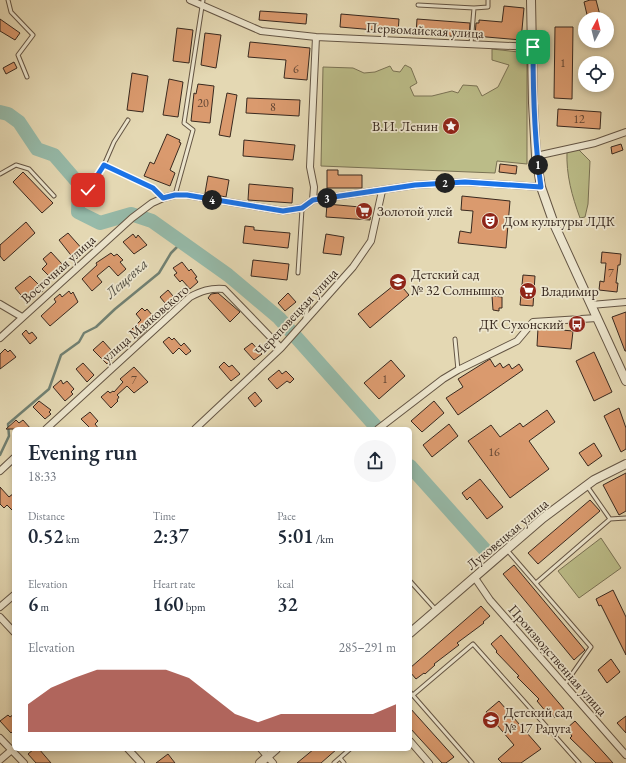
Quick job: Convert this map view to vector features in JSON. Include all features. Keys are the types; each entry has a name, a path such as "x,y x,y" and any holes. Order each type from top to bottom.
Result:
{"street":[{"name":"Первомайская улица","path":"190,0 202,3 261,31 316,37 533,47"},
{"path":"531,0 533,103 536,156 541,187 554,224 626,381"},
{"path":"313,200 314,186 310,167 316,37"},
{"path":"536,156 595,142 626,132"},
{"path":"163,198 175,195 283,211 302,208 313,200 415,185 465,182 541,187"},
{"name":"Череповецкая улица","path":"197,427 281,348 366,250 374,231 382,190"},
{"name":"Восточная улица","path":"0,338 141,210 163,198"},
{"name":"улица Маяковского","path":"48,427 190,298 201,291 213,288 224,290 281,348"},
{"path":"591,305 626,302"},
{"path":"0,304 22,317"},
{"path":"381,427 458,370 517,341 533,322 597,318"},
{"path":"0,471 12,460"},
{"name":"Луковецкая улица","path":"412,631 543,518 587,486 626,464"},
{"name":"Производственная улица","path":"475,578 490,600 626,755"},
{"path":"0,607 12,597"},
{"path":"0,617 12,630"},
{"path":"0,738 12,748"},
{"path":"412,743 429,763"},
{"path":"0,760 12,750"},
{"path":"15,751 24,763"},
{"path":"130,751 141,763"},
{"path":"260,763 271,760 263,751"}],"lane":[{"path":"8,0 11,12 33,35 18,55 27,77"},
{"path":"418,5 474,8 488,7 488,0"},
{"path":"175,195 192,130 184,123 202,3"},
{"path":"471,44 474,8"},
{"path":"88,190 104,165 114,142 128,120"},
{"path":"0,174 16,165 25,167 54,196"},
{"path":"104,165 153,188 163,198"},
{"path":"298,273 302,208"},
{"path":"304,323 310,300"},
{"path":"455,339 458,370"},
{"path":"587,486 610,519"},
{"path":"536,583 610,519 626,518"},
{"path":"507,550 591,647 564,685"},
{"path":"412,583 436,610"},
{"path":"412,693 472,644 579,763"},
{"path":"412,695 472,763"},
{"path":"334,763 348,751"},
{"path":"340,758 344,763"}],"green space":[{"path":"492,49 527,53 527,164 497,161 495,173 321,166 323,67 353,68 364,73 375,72 390,66 393,71 400,72 405,65 411,68 417,83 410,87 414,96 432,96 452,91 458,93 463,85 477,86 482,96 498,87 509,65 492,60"},
{"path":"578,149 590,161 588,204 585,217 580,218 574,202 567,168 567,151"},
{"path":"601,538 621,568 579,598 558,571"}],"building":[{"path":"596,0 599,12 586,12 584,2"},
{"path":"504,6 524,8 521,40 475,36 476,23 479,23 479,20 502,22"},
{"path":"260,11 307,14 306,24 259,20"},
{"path":"341,14 399,19 398,32 340,27"},
{"path":"0,19 20,33 15,40 0,31"},
{"path":"417,19 470,23 469,36 416,34"},
{"path":"555,27 573,27 572,99 554,98"},
{"path":"177,28 193,30 189,63 173,61"},
{"path":"205,33 221,35 216,68 201,65"},
{"path":"250,42 310,48 307,80 284,78 286,60 248,57"},
{"path":"14,62 17,68 6,74 3,68"},
{"path":"132,73 148,76 143,112 127,110"},
{"path":"169,79 183,82 178,117 163,115"},
{"path":"198,84 214,86 210,123 191,121 194,93 196,94"},
{"path":"227,93 237,95 230,137 219,135"},
{"path":"247,98 300,100 299,116 246,113"},
{"path":"558,109 601,112 600,129 557,126"},
{"path":"167,134 180,140 179,142 181,143 170,170 175,173 170,186 144,176 150,162 154,164"},
{"path":"244,140 295,145 293,160 243,156"},
{"path":"621,144 623,150 612,154 611,147"},
{"path":"500,164 517,166 516,174 499,172"},
{"path":"327,170 338,170 338,175 362,175 362,188 327,188"},
{"path":"23,172 53,203 42,213 13,182"},
{"path":"208,176 229,180 226,197 205,193"},
{"path":"249,184 293,188 292,203 248,200"},
{"name":"Дом культуры ЛДК","path":"462,196 510,201 506,248 458,243 460,231 471,233 473,211 461,210"},
{"path":"327,204 371,208 370,220 326,217"},
{"path":"26,222 35,233 4,261 0,256 0,245"},
{"path":"245,226 254,227 254,230 290,233 288,248 243,243"},
{"path":"68,233 84,251 74,259 59,240"},
{"path":"133,234 136,238 138,235 147,245 134,254 123,242"},
{"path":"326,234 344,237 341,255 323,253"},
{"path":"51,252 62,264 55,270 58,273 51,278 42,269 47,264 43,259"},
{"path":"602,252 621,254 616,283 618,283 617,292 599,290 600,281 604,282 606,263 601,263"},
{"path":"111,253 114,256 117,254 123,260 120,262 126,269 118,276 109,266 97,276 102,282 92,291 82,279 97,265 96,263"},
{"path":"253,260 289,264 287,280 251,276"},
{"path":"182,262 189,271 191,269 197,277 195,278 198,282 190,289 182,280 180,282 174,275 177,273 173,268"},
{"name":"Владимир","path":"523,275 535,276 533,306 520,305"},
{"path":"30,276 44,290 39,294 37,292 26,301 15,288"},
{"path":"398,282 409,295 370,328 358,314"},
{"path":"168,290 178,302 170,309 160,297"},
{"path":"69,291 71,294 73,292 78,302 50,326 41,316 56,302 54,299 60,294 62,297"},
{"path":"218,293 240,312 230,322 208,298 211,294"},
{"path":"288,293 296,302 285,311 278,303"},
{"path":"492,296 502,297 502,308 499,308 499,311 493,310"},
{"path":"142,308 145,311 147,309 153,316 144,327 147,330 137,339 130,331 141,320 136,314"},
{"path":"626,312 626,351 625,351 612,317"},
{"path":"538,328 573,331 571,349 537,346"},
{"path":"26,330 29,334 32,332 37,338 30,344 22,334"},
{"path":"169,337 172,340 174,338 181,346 184,343 191,351 186,355 179,348 173,354 163,342"},
{"path":"103,341 112,351 109,354 114,358 107,364 93,350"},
{"path":"252,343 262,354 254,360 244,349"},
{"path":"5,349 8,352 10,350 16,357 0,369 0,354"},
{"path":"594,352 612,392 594,401 576,361"},
{"path":"490,359 495,367 500,363 503,368 509,364 512,369 519,364 523,370 458,415 446,398 463,387 458,379"},
{"path":"391,360 405,376 379,399 364,383"},
{"path":"224,362 229,367 232,365 240,374 231,381 219,367"},
{"path":"83,363 94,375 87,382 76,369"},
{"path":"134,367 148,382 134,393 127,386 117,395 119,397 117,400 118,401 111,408 101,397 108,391 110,393 113,391 114,392 123,382 120,379"},
{"path":"279,370 282,374 286,371 294,379 290,383 287,381 277,389 268,379"},
{"path":"61,380 63,384 67,381 74,389 71,392 73,394 65,401 53,387"},
{"path":"255,392 262,401 255,407 248,398"},
{"path":"39,401 51,410 49,412 51,414 45,419 33,407"},
{"path":"434,401 444,413 422,432 411,421"},
{"path":"619,408 626,428 626,449 621,452 604,416"},
{"path":"547,410 555,422 529,441 549,469 510,498 468,441 491,425 500,437 520,423 523,427"},
{"path":"90,412 98,421 95,424 97,427 89,427 81,419"},
{"path":"16,420 19,423 23,420 29,427 12,427 12,429 6,429"},
{"path":"449,424 458,436 432,457 423,445"},
{"path":"594,443 602,456 588,466 579,453"},
{"path":"626,473 626,511 619,515 603,485"},
{"path":"480,479 503,507 487,519 470,497 467,500 462,493"},
{"path":"0,487 9,497 12,495 12,510 7,505 4,508 0,504"},
{"path":"590,500 600,511 538,564 528,553"},
{"path":"514,565 585,650 574,660 503,574"},
{"path":"613,590 626,617 626,655 601,605 599,606 596,599"},
{"path":"481,606 490,616 483,622 484,623 457,643 459,645 434,664 435,665 425,674 424,673 416,679 412,674 412,666"},
{"path":"501,635 564,709 555,718 549,711 547,713 537,701 539,699 517,677 519,676 496,652 497,651 491,644"},
{"path":"611,659 620,672 607,683 598,670"},
{"path":"499,701 541,749 521,763 502,763 498,759 514,745 486,712"},
{"path":"412,710 454,757 446,763 442,763 412,730"},
{"path":"8,715 10,717 12,716 11,733 0,721"},
{"path":"626,716 626,733 617,723"},
{"path":"575,721 613,763 596,763 570,738 572,736 566,729"},
{"path":"32,751 41,751 51,763 36,763 28,754"},
{"path":"312,751 335,751 321,763 297,763"},
{"path":"168,754 175,763 156,763"}],"waterway":[{"path":"0,112 8,114 19,122 37,149 54,155 79,184 78,212 100,223 131,214 152,221 228,275 279,318 376,427"},
{"name":"Лещевка","path":"0,455 9,436 8,424 49,389 61,355 79,342 84,333 96,327 115,309 159,273 171,253 182,242"},
{"path":"412,468 486,551"}],"place":[{"name":"В.И. Ленин","path":"451,126"},
{"name":"Золотой улей","path":"364,211"},
{"name":"Дом культуры ЛДК","path":"490,221"},
{"name":"Детский сад № 32 Солнышко","path":"398,282"},
{"name":"Владимир","path":"528,291"},
{"name":"ДК Сухонский","path":"577,324"},
{"name":"Детский сад № 17 Радуга","path":"491,720"}],"route":[{"path":"88,190 104,165 153,188 163,198 175,195 187,195 241,206 283,211 293,211 302,208 313,200 415,185 465,182 541,187 536,156 533,103 533,47"}]}
